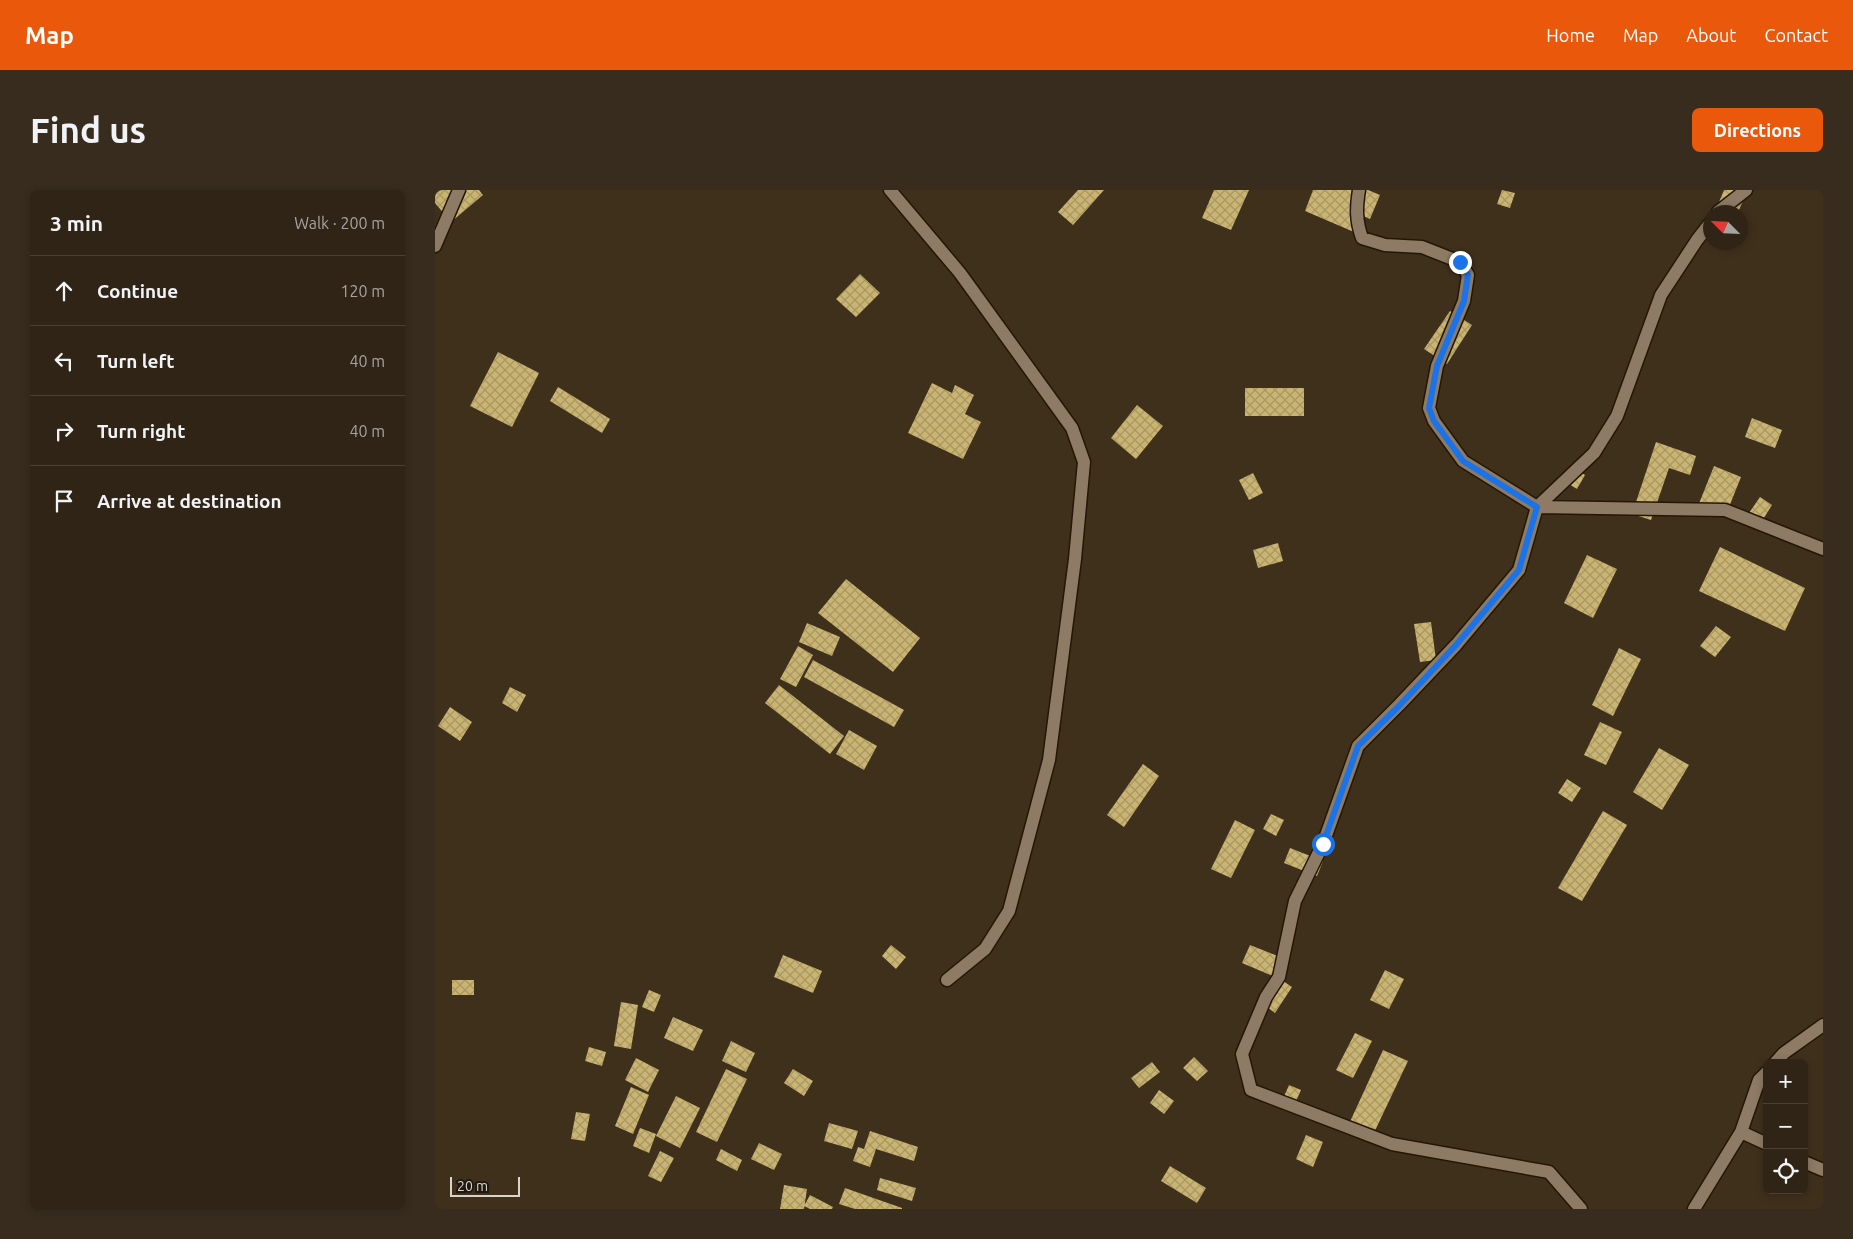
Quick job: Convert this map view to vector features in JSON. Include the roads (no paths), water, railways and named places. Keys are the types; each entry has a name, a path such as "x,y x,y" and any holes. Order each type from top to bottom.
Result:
{"street":[{"path":"435,246 459,190"},
{"path":"890,190 960,272 1072,428 1084,462 1075,559 1049,760 1009,911 985,949 947,980"},
{"path":"1359,190 1356,208 1357,223 1362,238 1385,245 1422,247 1460,262 1468,275 1464,301 1437,366 1429,408 1434,421 1463,461 1537,507 1725,510 1823,549"},
{"path":"1727,205 1746,190"},
{"path":"1581,1209 1549,1172 1392,1144 1251,1090 1243,1054 1266,997 1279,977 1295,901 1323,844 1358,746 1399,706 1456,645 1519,570 1537,507 1594,453 1617,416 1641,345 1661,295 1703,232"},
{"path":"1779,1059 1823,1025"},
{"path":"1694,1209 1741,1132 1759,1080 1763,1076"},
{"path":"1741,1132 1763,1142"},
{"path":"1808,1164 1823,1170"}]}
